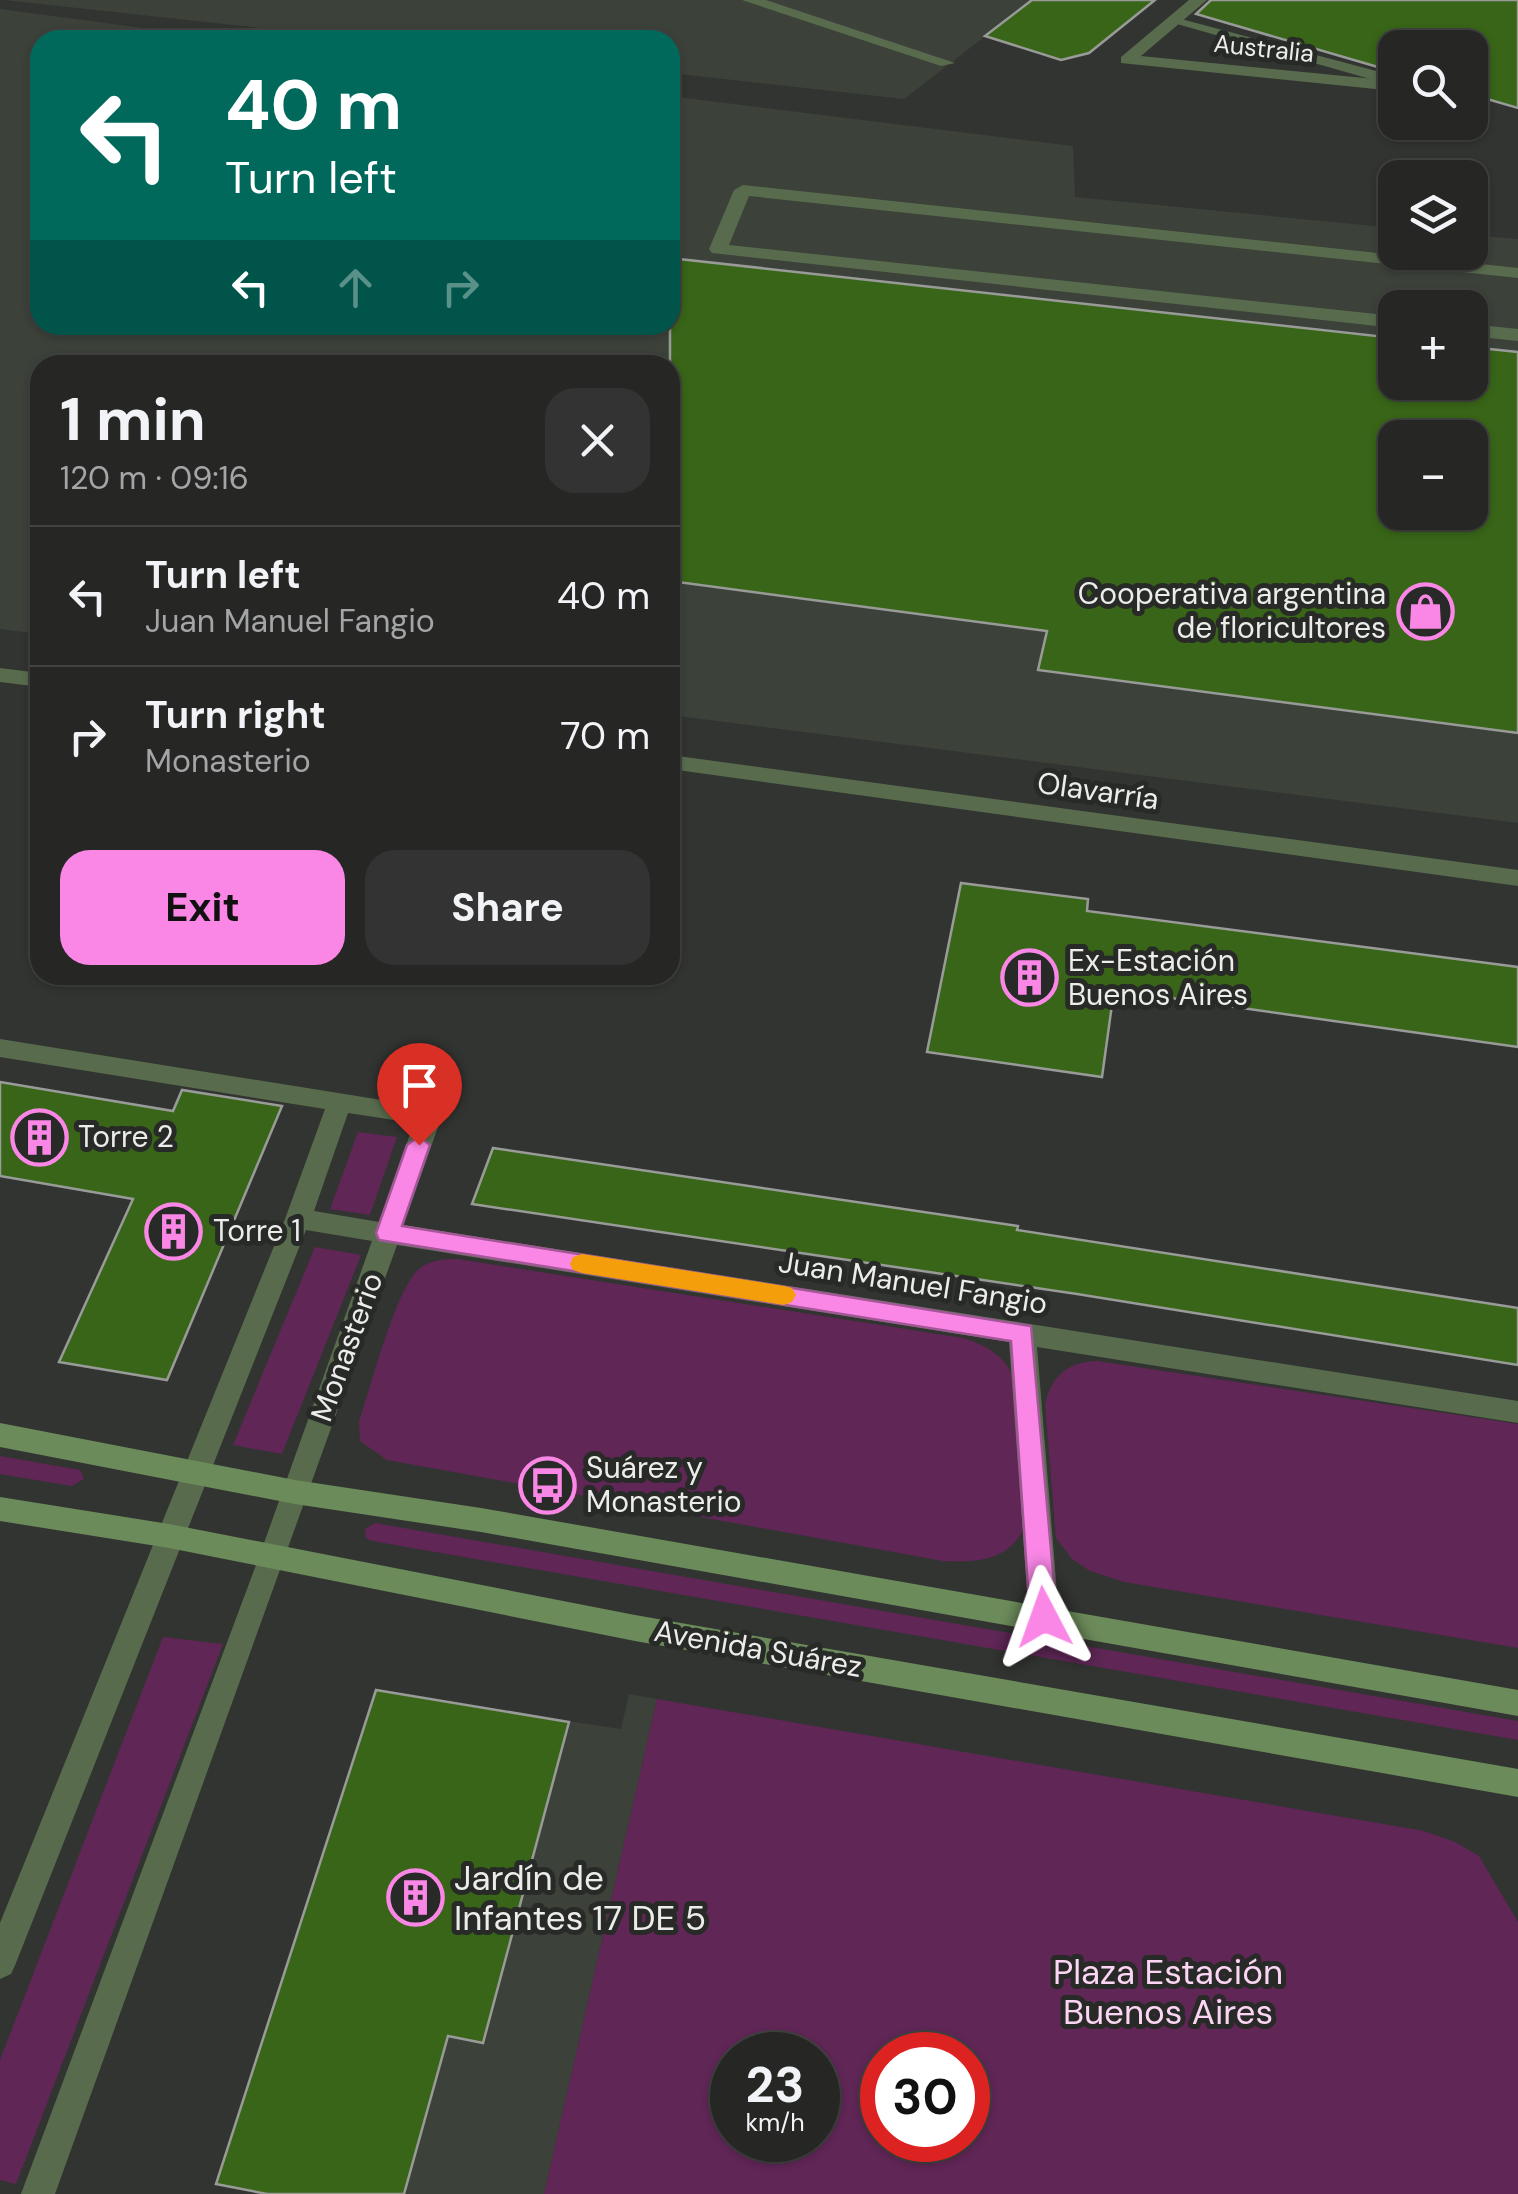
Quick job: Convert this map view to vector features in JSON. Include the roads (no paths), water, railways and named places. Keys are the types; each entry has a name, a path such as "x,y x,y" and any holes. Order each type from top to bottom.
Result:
{"street":[{"path":"750,0 947,63"},
{"path":"1176,19 1199,0"},
{"path":"1176,19 1378,79"},
{"name":"Australia","path":"1176,19 1128,60 1378,82"},
{"path":"1378,320 718,249 744,190 1518,273"},
{"path":"1488,332 1518,335"},
{"path":"0,674 30,678"},
{"name":"Olavarría","path":"680,763 1518,878"},
{"path":"0,1048 340,1101 298,1219 0,1963"},
{"name":"Monasterio","path":"38,2194 273,1556 429,1116 340,1101"},
{"name":"Juan Manuel Fangio","path":"298,1219 1518,1412"},
{"path":"1022,1332 1044,1617"},
{"path":"0,1435 295,1492 481,1520 1518,1702"},
{"name":"Avenida Suárez","path":"0,1509 169,1536 634,1628 1518,1783"}],"place":[{"name":"Cooperativa argentina de floricultores","path":"1425,611"},
{"name":"Ex-Estación Buenos Aires","path":"1029,978"},
{"name":"Torre 2","path":"39,1137"},
{"name":"Torre 1","path":"174,1231"},
{"name":"Suárez y Monasterio","path":"547,1485"},
{"name":"Jardín de Infantes 17 DE 5","path":"415,1898"}],"park label":[{"name":"Plaza Estación Buenos Aires","path":"1168,1992"}]}
